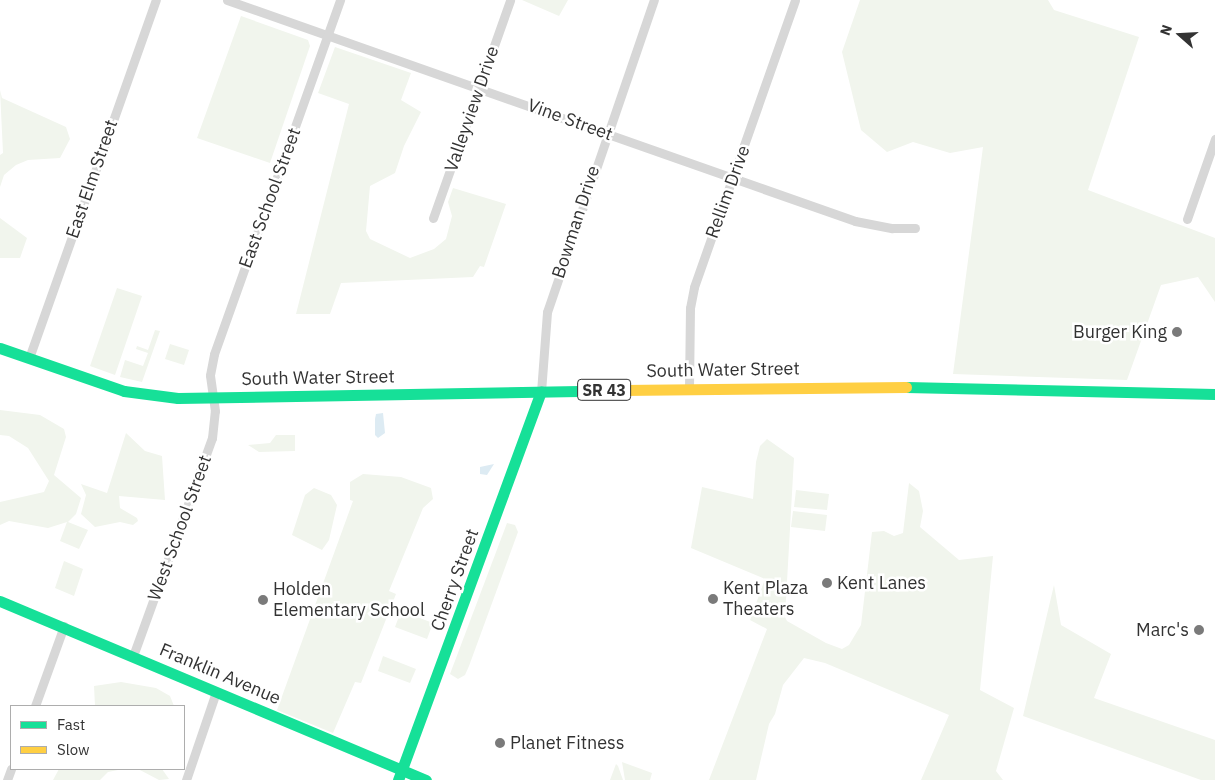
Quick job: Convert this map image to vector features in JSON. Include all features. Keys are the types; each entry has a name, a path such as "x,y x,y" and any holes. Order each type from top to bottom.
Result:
{"main road":[{"name":"South Water Street","path":"0,348 132,393 213,398 689,389 965,387 1215,394"},
{"name":"Cherry Street","path":"400,775 541,392"},
{"name":"Franklin Avenue","path":"0,601 64,626 216,692 400,775 426,780"}],"street":[{"name":"East Elm Street","path":"29,358 156,0"},
{"name":"Vine Street","path":"227,0 327,36 480,87 869,225 915,228"},
{"name":"East School Street","path":"213,398 210,374 214,354 340,0"},
{"name":"Valleyview Drive","path":"433,218 510,0"},
{"name":"Bowman Drive","path":"541,392 547,312 606,133 654,0"},
{"name":"Rellim Drive","path":"689,389 691,300 795,0"},
{"path":"1187,219 1215,139"},
{"name":"West School Street","path":"133,656 212,438 213,398"},
{"path":"34,705 64,626"},
{"path":"186,780 216,692"}],"shaded area":[{"path":"522,0 568,0 559,16"},
{"path":"860,0 1048,0 1054,10 1139,37 1088,190 1215,238 1215,302 1198,277 1161,285 1127,380 953,374 983,147 950,153 913,142 887,152 861,130 842,52"},
{"path":"241,16 308,40 310,46 270,163 197,138"},
{"path":"335,47 411,73 401,100 421,112 404,146 395,173 370,186 366,231 370,239 410,258 434,249 446,239 452,216 448,202 453,188 506,204 484,267 480,266 473,277 341,283 330,314 296,314 349,104 318,93"},
{"path":"0,90 2,98 66,127 70,139 60,158 28,160 16,165 4,175 0,187 0,155 3,153"},
{"path":"0,218 27,238 20,258 0,258"},
{"path":"117,288 142,296 115,375 90,366"},
{"path":"155,330 160,331 142,382 120,377 125,360 143,366 148,353 136,349 137,346 148,350"},
{"path":"170,344 189,350 184,365 165,359"},
{"path":"0,410 40,415 64,429 66,437 54,475 81,498 76,514 68,522 88,530 79,549 60,541 67,522 48,528 9,521 0,525 0,502 44,492 49,481 28,448 9,436 0,435"},
{"path":"383,413 385,433 378,438 375,435 376,414"},
{"path":"126,433 145,451 162,456 165,500 119,496 120,508 137,518 138,521 133,525 120,522 95,527 81,514 86,495 81,484 107,493"},
{"path":"276,435 295,435 295,451 259,452 248,445 270,443"},
{"path":"767,439 794,458 785,617 787,621 826,643 842,649 849,645 861,625 872,532 884,531 894,536 903,533 909,483 919,491 923,511 920,527 959,560 993,556 980,690 1014,708 996,771 1003,780 921,780 949,715 825,663 804,658 783,685 775,714 769,724 756,780 709,780 767,629 750,620 765,579 691,548 702,487 753,499 756,462 760,446"},
{"path":"494,464 487,475 480,474 480,467"},
{"path":"363,474 401,477 431,488 433,499 423,508 389,591 396,594 361,683 355,682 333,733 277,710 353,501 350,500 350,482"},
{"path":"314,488 331,495 337,505 329,540 322,550 292,535 305,495"},
{"path":"796,490 829,494 827,510 794,507"},
{"path":"793,511 827,515 825,531 791,527"},
{"path":"507,523 515,525 518,532 469,666 465,675 458,679 450,674"},
{"path":"64,561 83,569 74,596 55,588"},
{"path":"1054,585 1061,625 1111,654 1094,698 1215,740 1215,780 1201,780 1023,716"},
{"path":"401,611 433,623 427,639 395,627"},
{"path":"383,656 416,669 410,683 378,671"},
{"path":"121,682 156,688 170,696 174,705 95,705 94,686"},
{"path":"622,762 652,773 650,780 625,780"},
{"path":"616,764 618,766 623,780 610,780"},
{"path":"58,770 118,770 108,772 100,780 53,780"},
{"path":"140,770 163,770 169,779 159,780"}],"traffic: fast":[{"path":"0,348 124,391 178,398 622,390"},
{"path":"906,387 1215,394"},
{"path":"398,780 541,392"},
{"path":"0,601 426,780"}],"traffic: slow":[{"path":"622,390 906,387"}],"place":[{"name":"Burger King","path":"1177,332"},
{"name":"Kent Lanes","path":"827,583"},
{"name":"Kent Plaza Theaters","path":"713,599"},
{"name":"Holden Elementary School","path":"263,600"},
{"name":"Marc's","path":"1199,630"},
{"name":"Planet Fitness","path":"500,743"}]}
